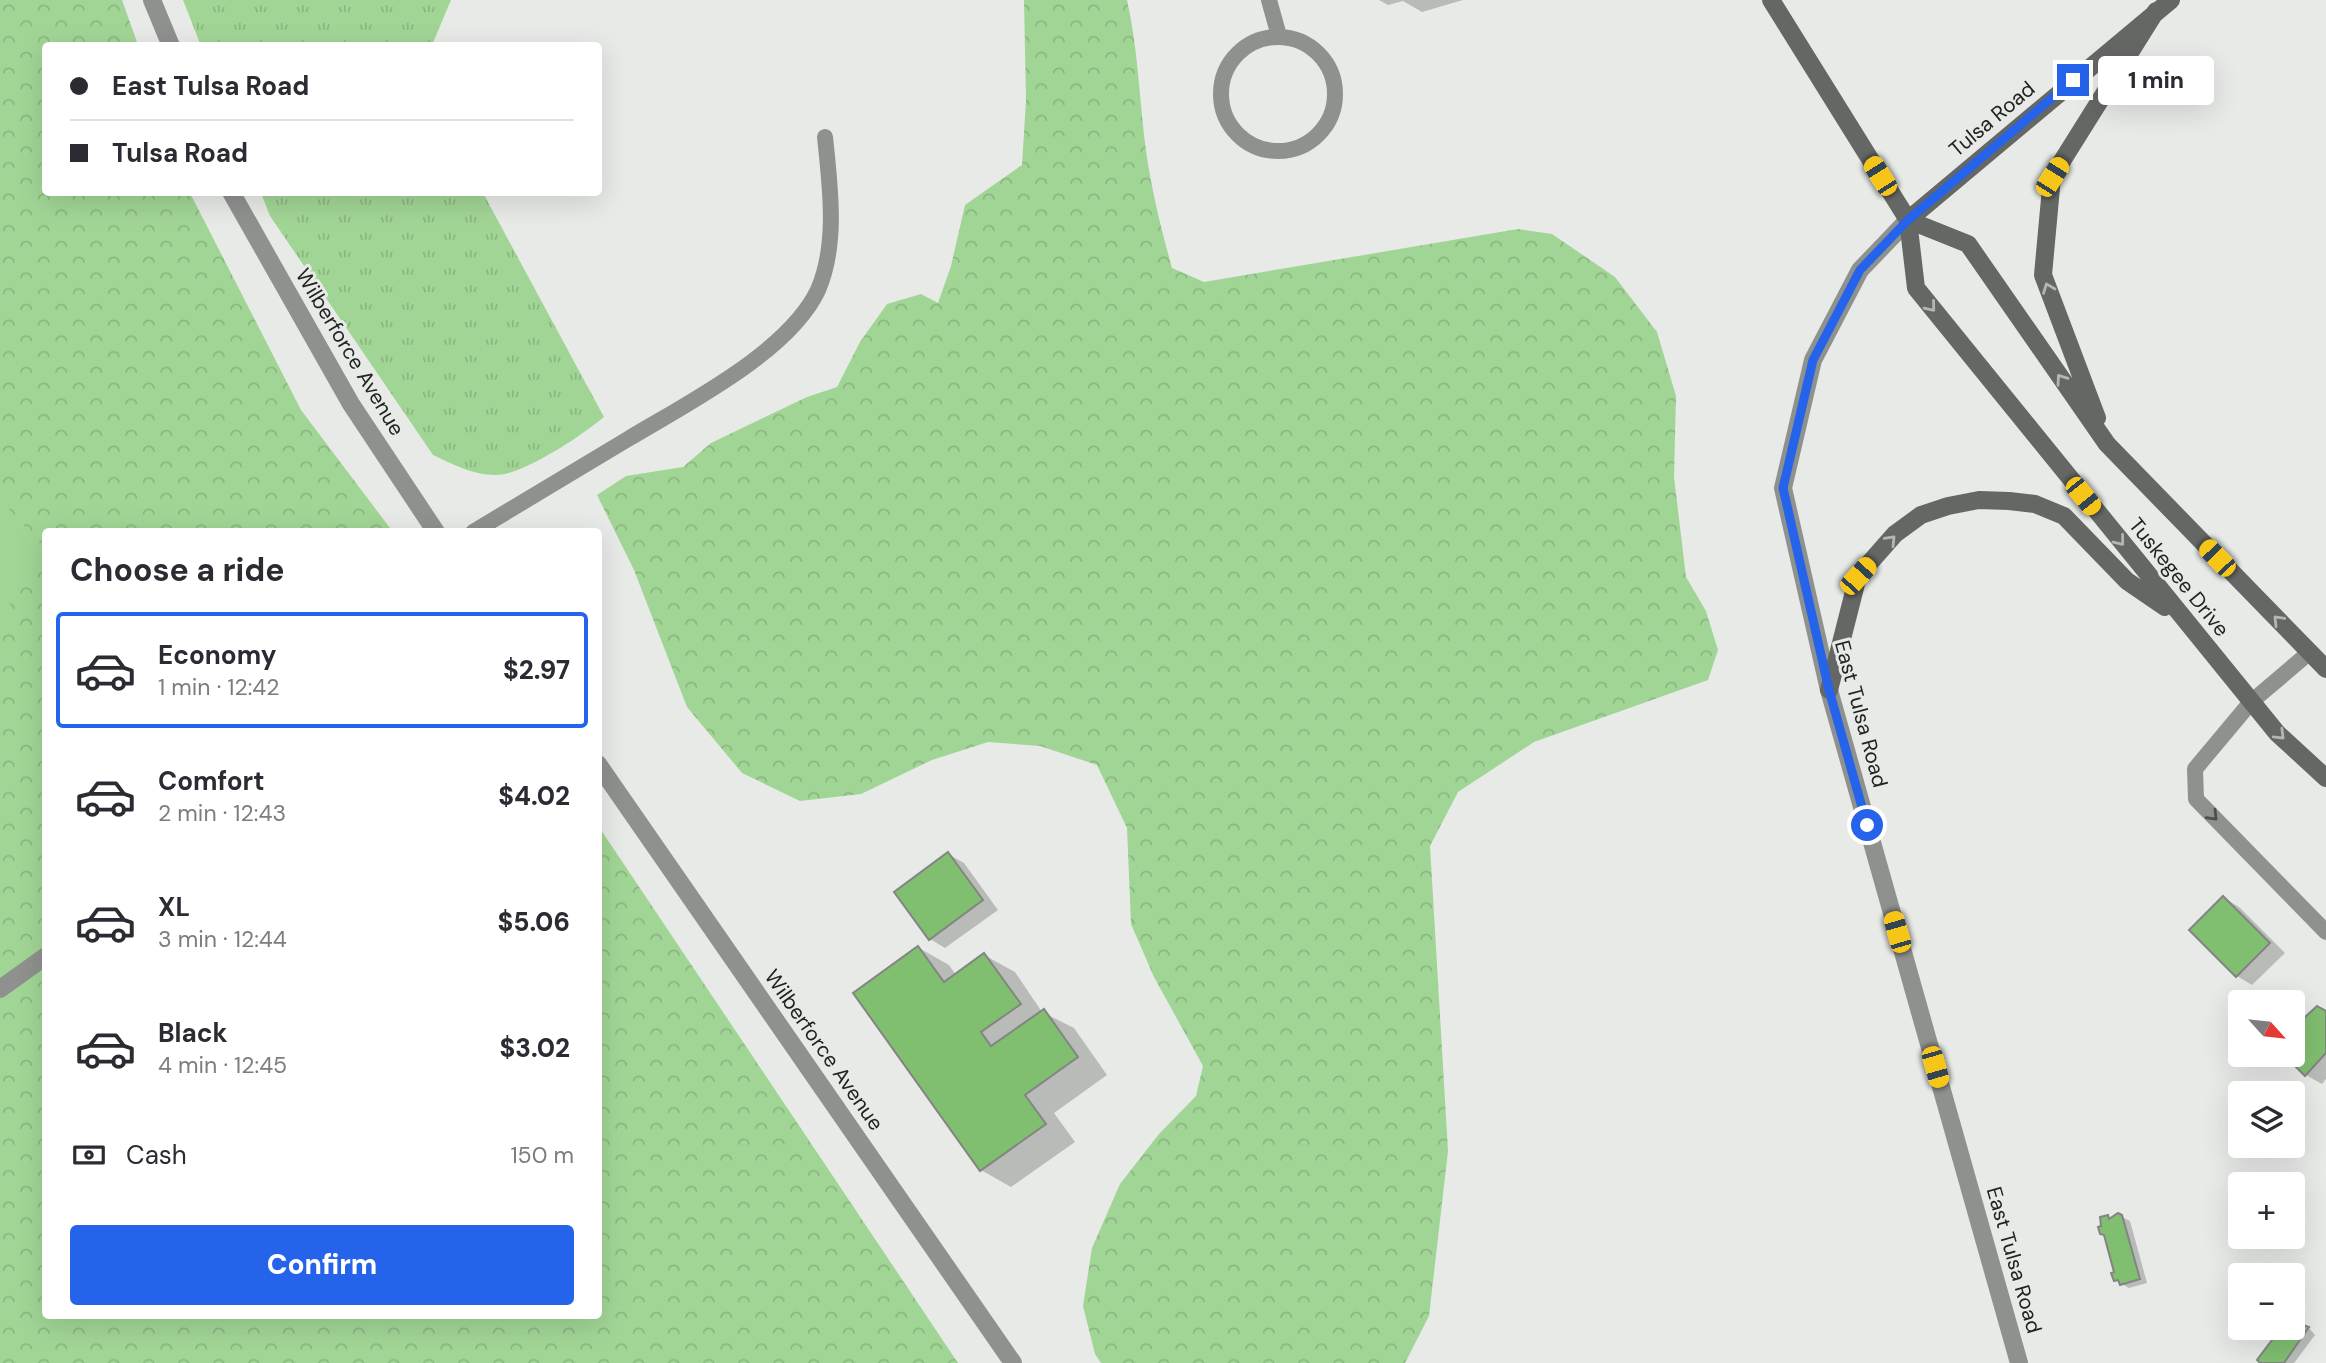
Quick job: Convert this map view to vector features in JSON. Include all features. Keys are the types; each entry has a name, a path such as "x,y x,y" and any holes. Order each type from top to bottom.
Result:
{"street":[{"path":"152,0 169,42"},
{"name":"Tuskegee Drive","path":"1772,0 1908,220 1916,288 2251,702 2277,733 2326,778"},
{"path":"2107,444 2043,275 2052,177 2163,5"},
{"name":"Tulsa Road","path":"1908,220 2163,5"},
{"name":"Wilberforce Avenue","path":"234,196 351,404 433,528"},
{"name":"Tuskegee Drive","path":"1908,220 1968,244 2107,444 2326,669"},
{"name":"East Tulsa Road","path":"1908,220 1860,270 1813,360 1783,488 1829,690 2019,1363"},
{"path":"1829,690 1858,576 1895,534 1921,515 1948,506 1979,500 2009,501 2035,504 2064,516 2127,581 2184,620"},
{"name":"Wilberforce Avenue","path":"602,770 1013,1363"},
{"path":"0,989 42,960"}],"lane":[{"path":"1269,0 1279,36"},
{"path":"1279,36 1298,40 1313,49 1326,62 1333,79 1335,97 1331,115 1322,131 1292,150 1272,152 1253,146 1237,135 1226,119 1221,100 1222,81 1230,63 1243,48 1260,39 1279,36"},
{"path":"480,528 727,379 794,326 817,290 827,259 830,213 825,137"},
{"path":"2310,652 2251,702 2195,769 2196,799 2326,932"}],"green space":[{"path":"0,0 122,0 137,42 42,42 42,196 192,196 301,410 390,528 42,528 42,1319 602,1319 602,831 958,1363 0,1363"},
{"path":"183,0 451,0 433,42 199,42"},
{"path":"1024,0 1127,0 1149,169 1172,268 1204,282 1518,229 1552,234 1615,277 1657,332 1676,396 1674,477 1686,577 1706,611 1718,650 1708,680 1534,742 1458,792 1430,846 1448,1151 1429,1316 1405,1363 1101,1363 1095,1354 1083,1306 1092,1248 1120,1184 1159,1134 1196,1096 1203,1066 1154,977 1131,924 1127,828 1097,765 1040,746 988,742 932,760 861,794 800,801 742,773 687,707 634,570 597,495 626,476 683,467 711,443 807,397 837,387 860,342 887,304 921,294 938,303 951,266 965,205 1022,165 1026,100"},
{"path":"262,196 485,196 604,417 557,450 505,474 477,473 433,455 270,216"},
{"path":"0,499 42,546 42,564 0,617"}],"building":[{"path":"948,852 983,900 929,940 894,892"},
{"path":"2223,896 2270,943 2236,977 2189,930"},
{"path":"918,946 944,982 984,953 1021,1004 981,1032 991,1046 1044,1009 1078,1057 1025,1095 1046,1124 980,1171 853,993"},
{"path":"2317,1006 2326,1011 2326,1053 2305,1076 2297,1068 2305,1068 2305,1017"},
{"path":"2118,1213 2122,1215 2140,1279 2120,1285 2118,1280 2114,1281 2104,1235 2100,1234 2098,1227 2101,1226 2100,1217 2108,1215 2109,1219"},
{"path":"2272,1340 2300,1340 2284,1363 2260,1363 2257,1360"}],"route":[{"path":"1867,825 1829,690 1783,488 1813,360 1860,270 1908,220 2073,80"}]}
